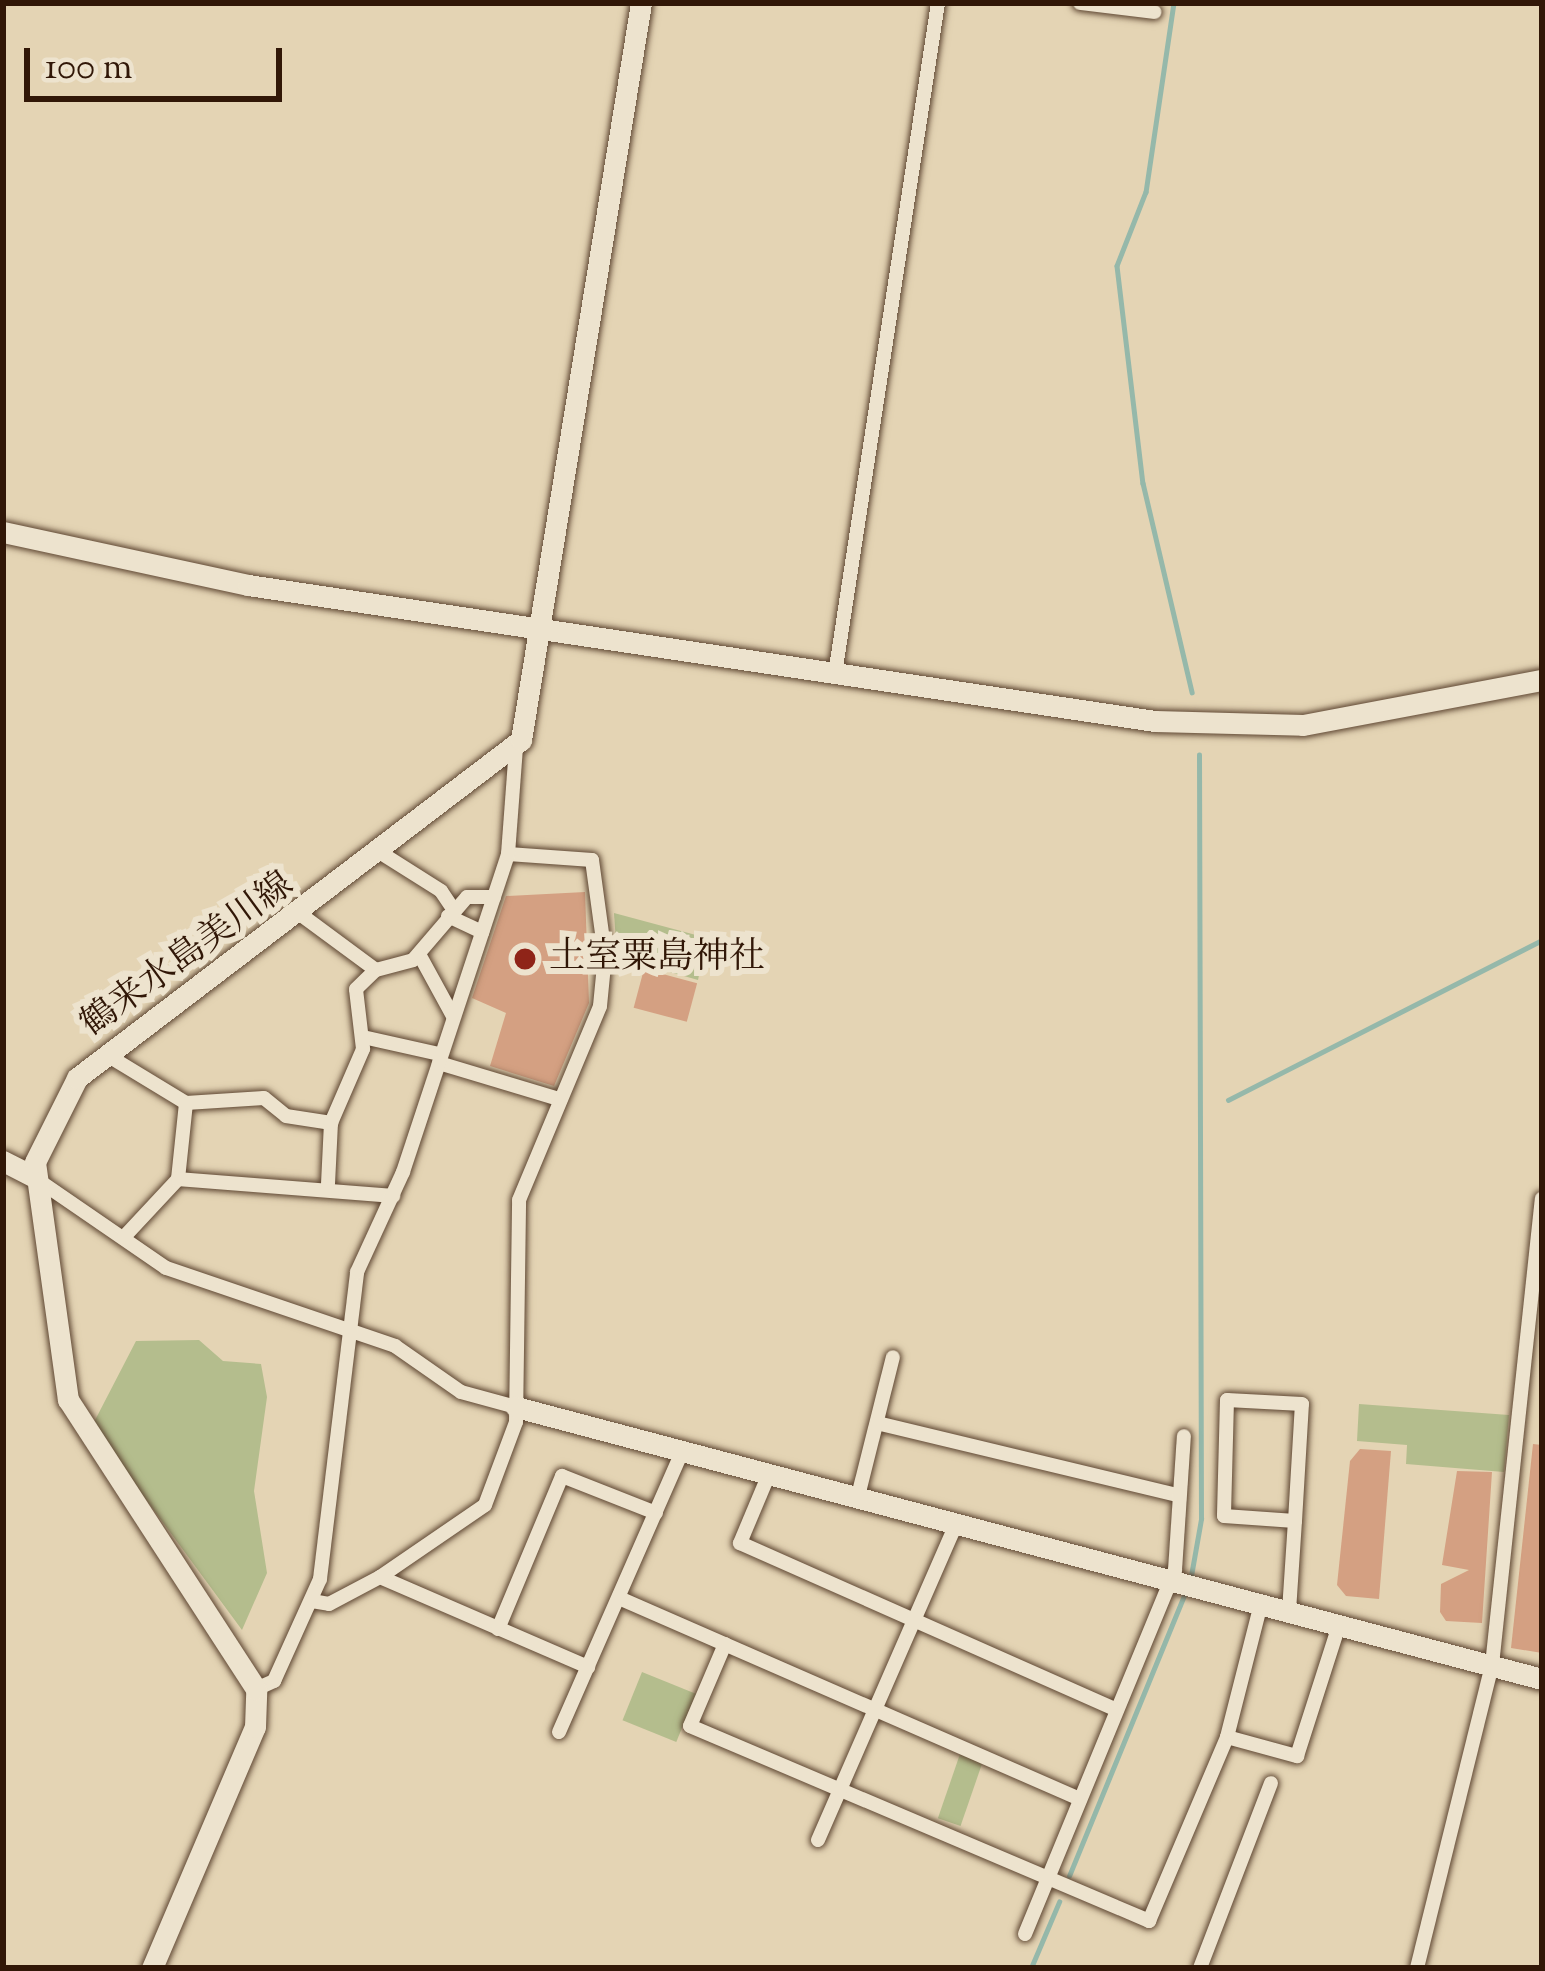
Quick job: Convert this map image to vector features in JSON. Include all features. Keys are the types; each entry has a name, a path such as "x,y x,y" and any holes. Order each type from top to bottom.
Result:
{"street":[{"path":"152,1968 255,1727 256,1689 274,1681 312,1600 327,1553 357,1272 393,1196 508,854 517,747 543,631 641,3"},
{"path":"835,674 938,3"},
{"path":"1081,3 1154,11"},
{"path":"3,532 140,567 543,631 1239,726 1388,714 1542,680"},
{"name":"鶴来水島美川線","path":"256,1689 76,1417 55,1341 34,1177 59,1104 107,1054 300,914 517,747"},
{"path":"381,853 441,890 451,913 483,932"},
{"path":"312,1600 329,1604 380,1576 485,1505 516,1407 519,1200 600,1006 597,870 579,855 508,854"},
{"path":"328,1184 331,1123 356,1078 363,1036 352,1001 376,970 419,953 466,897 494,898"},
{"path":"300,914 376,970"},
{"path":"419,953 453,1016"},
{"path":"363,1036 559,1099"},
{"path":"107,1054 186,1103 264,1099 286,1116 331,1123"},
{"path":"124,1237 178,1179 186,1103"},
{"path":"3,1161 34,1177 166,1268 395,1346 461,1392 1542,1679"},
{"path":"178,1179 328,1184 393,1196"},
{"path":"1418,1968 1492,1665 1539,1276 1542,1199"},
{"path":"858,1496 893,1357"},
{"path":"1288,1611 1295,1520 1302,1404 1227,1400 1224,1516 1295,1520"},
{"path":"877,1423 1177,1495"},
{"path":"1025,1934 1117,1709 1184,1583 1177,1495 1184,1436"},
{"path":"559,1732 683,1450"},
{"path":"770,1474 740,1543 1117,1709"},
{"path":"498,1629 562,1476 656,1513"},
{"path":"818,1840 956,1524"},
{"path":"380,1576 588,1667"},
{"path":"619,1598 1080,1799"},
{"path":"725,1644 690,1726 1046,1882 1149,1922 1227,1737 1261,1604"},
{"path":"1227,1737 1298,1756 1339,1624"},
{"path":"1200,1968 1271,1783"}],"green space":[{"path":"614,913 707,938 698,980 617,957"},
{"path":"199,1340 223,1361 261,1364 267,1397 254,1491 267,1573 242,1630 92,1426 136,1341"},
{"path":"1359,1404 1509,1415 1504,1472 1406,1464 1407,1445 1357,1441"},
{"path":"642,1672 696,1694 676,1742 623,1720"},
{"path":"960,1754 983,1762 961,1826 938,1818"}],"building":[{"path":"585,892 589,1003 554,1086 490,1066 506,1013 472,998 506,896"},
{"path":"644,969 697,983 687,1022 634,1008"},
{"path":"1533,1444 1542,1445 1542,1653 1511,1648"},
{"path":"1360,1449 1391,1451 1379,1599 1346,1596 1337,1585 1350,1461"},
{"path":"1457,1471 1492,1472 1482,1623 1446,1621 1440,1612 1441,1584 1469,1570 1442,1565"}],"waterway":[{"path":"1174,3 1146,192 1117,266 1143,483 1192,692"},
{"path":"1191,1576 1201,1519 1199,755"},
{"path":"1228,1100 1542,940"},
{"path":"1069,1876 1185,1593"},
{"path":"1031,1968 1059,1902"}],"place":[{"name":"土室粟島神社","path":"525,959"}]}
